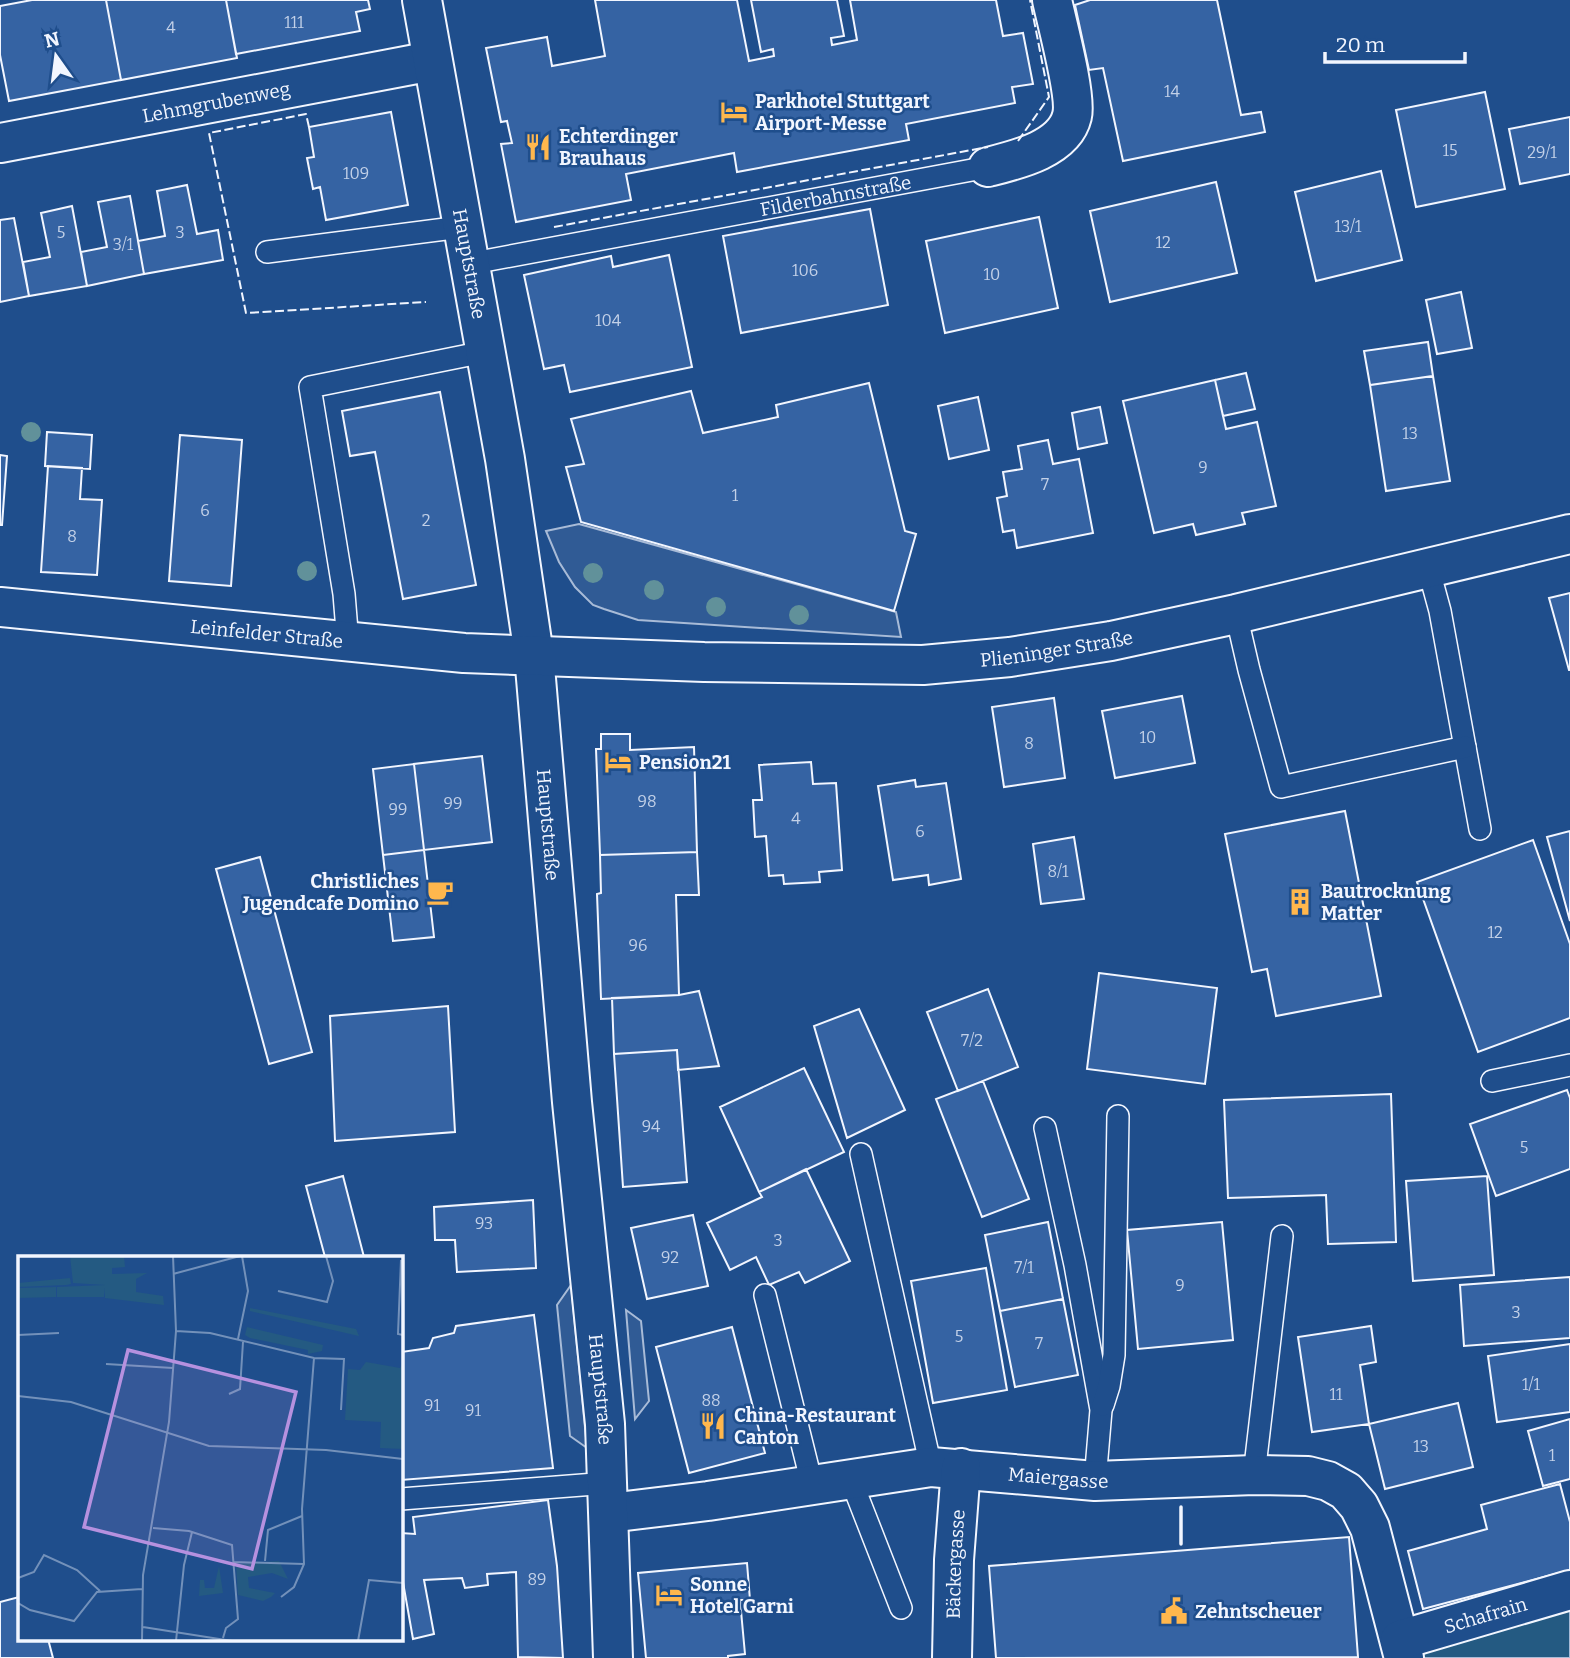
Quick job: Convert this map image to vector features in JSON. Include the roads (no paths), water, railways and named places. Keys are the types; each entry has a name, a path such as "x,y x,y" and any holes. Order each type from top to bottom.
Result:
{"main road":[{"name":"Hauptstraße","path":"422,0 519,540 534,655 572,1102 601,1371 609,1498 613,1658"},
{"name":"Filderbahnstraße","path":"988,167 1018,159 1042,148 1060,136 1072,117 1072,99 1052,0"},
{"name":"Lehmgrubenweg","path":"0,143 432,61"},
{"name":"Plieninger Straße","path":"534,655 847,666 923,665 1010,656 1111,641 1236,614 1570,534"},
{"name":"Leinfelder Straße","path":"0,607 348,643 464,653 534,655"},
{"name":"Maiergasse","path":"609,1498 708,1501 812,1484 946,1468 1095,1481 1254,1475 1308,1476 1328,1481 1346,1491 1359,1506 1370,1528 1402,1649"},
{"name":"Bäckergasse","path":"946,1468 954,1560 952,1658"},
{"name":"Schafrain","path":"1402,1649 1570,1590"}],"lane":[{"name":"Filderbahnstraße","path":"468,264 988,167"},
{"path":"267,252 461,227"},
{"path":"348,643 344,594 310,387 484,352"},
{"path":"1428,568 1440,611 1480,829"},
{"path":"1236,614 1248,670 1281,787 1465,747"},
{"path":"1492,1081 1570,1065"},
{"path":"1095,1481 1101,1410 1109,1386 1114,1355 1118,1116"},
{"path":"1045,1128 1075,1265 1101,1410"},
{"path":"861,1154 946,1468"},
{"path":"1254,1475 1282,1236"},
{"path":"765,1295 812,1484"},
{"path":"851,1480 901,1608"},
{"path":"402,1499 609,1498"}],"place":[{"name":"Parkhotel Stuttgart Airport-Messe","path":"734,112"},
{"name":"Echterdinger Brauhaus","path":"538,147"},
{"name":"Pension21","path":"618,762"},
{"name":"Christliches Jugendcafe Domino","path":"440,892"},
{"name":"Bautrocknung Matter","path":"1300,902"},
{"name":"China-Restaurant Canton","path":"713,1426"},
{"name":"Sonne Hotel Garni","path":"669,1595"},
{"name":"Zehntscheuer","path":"1174,1611"}]}
